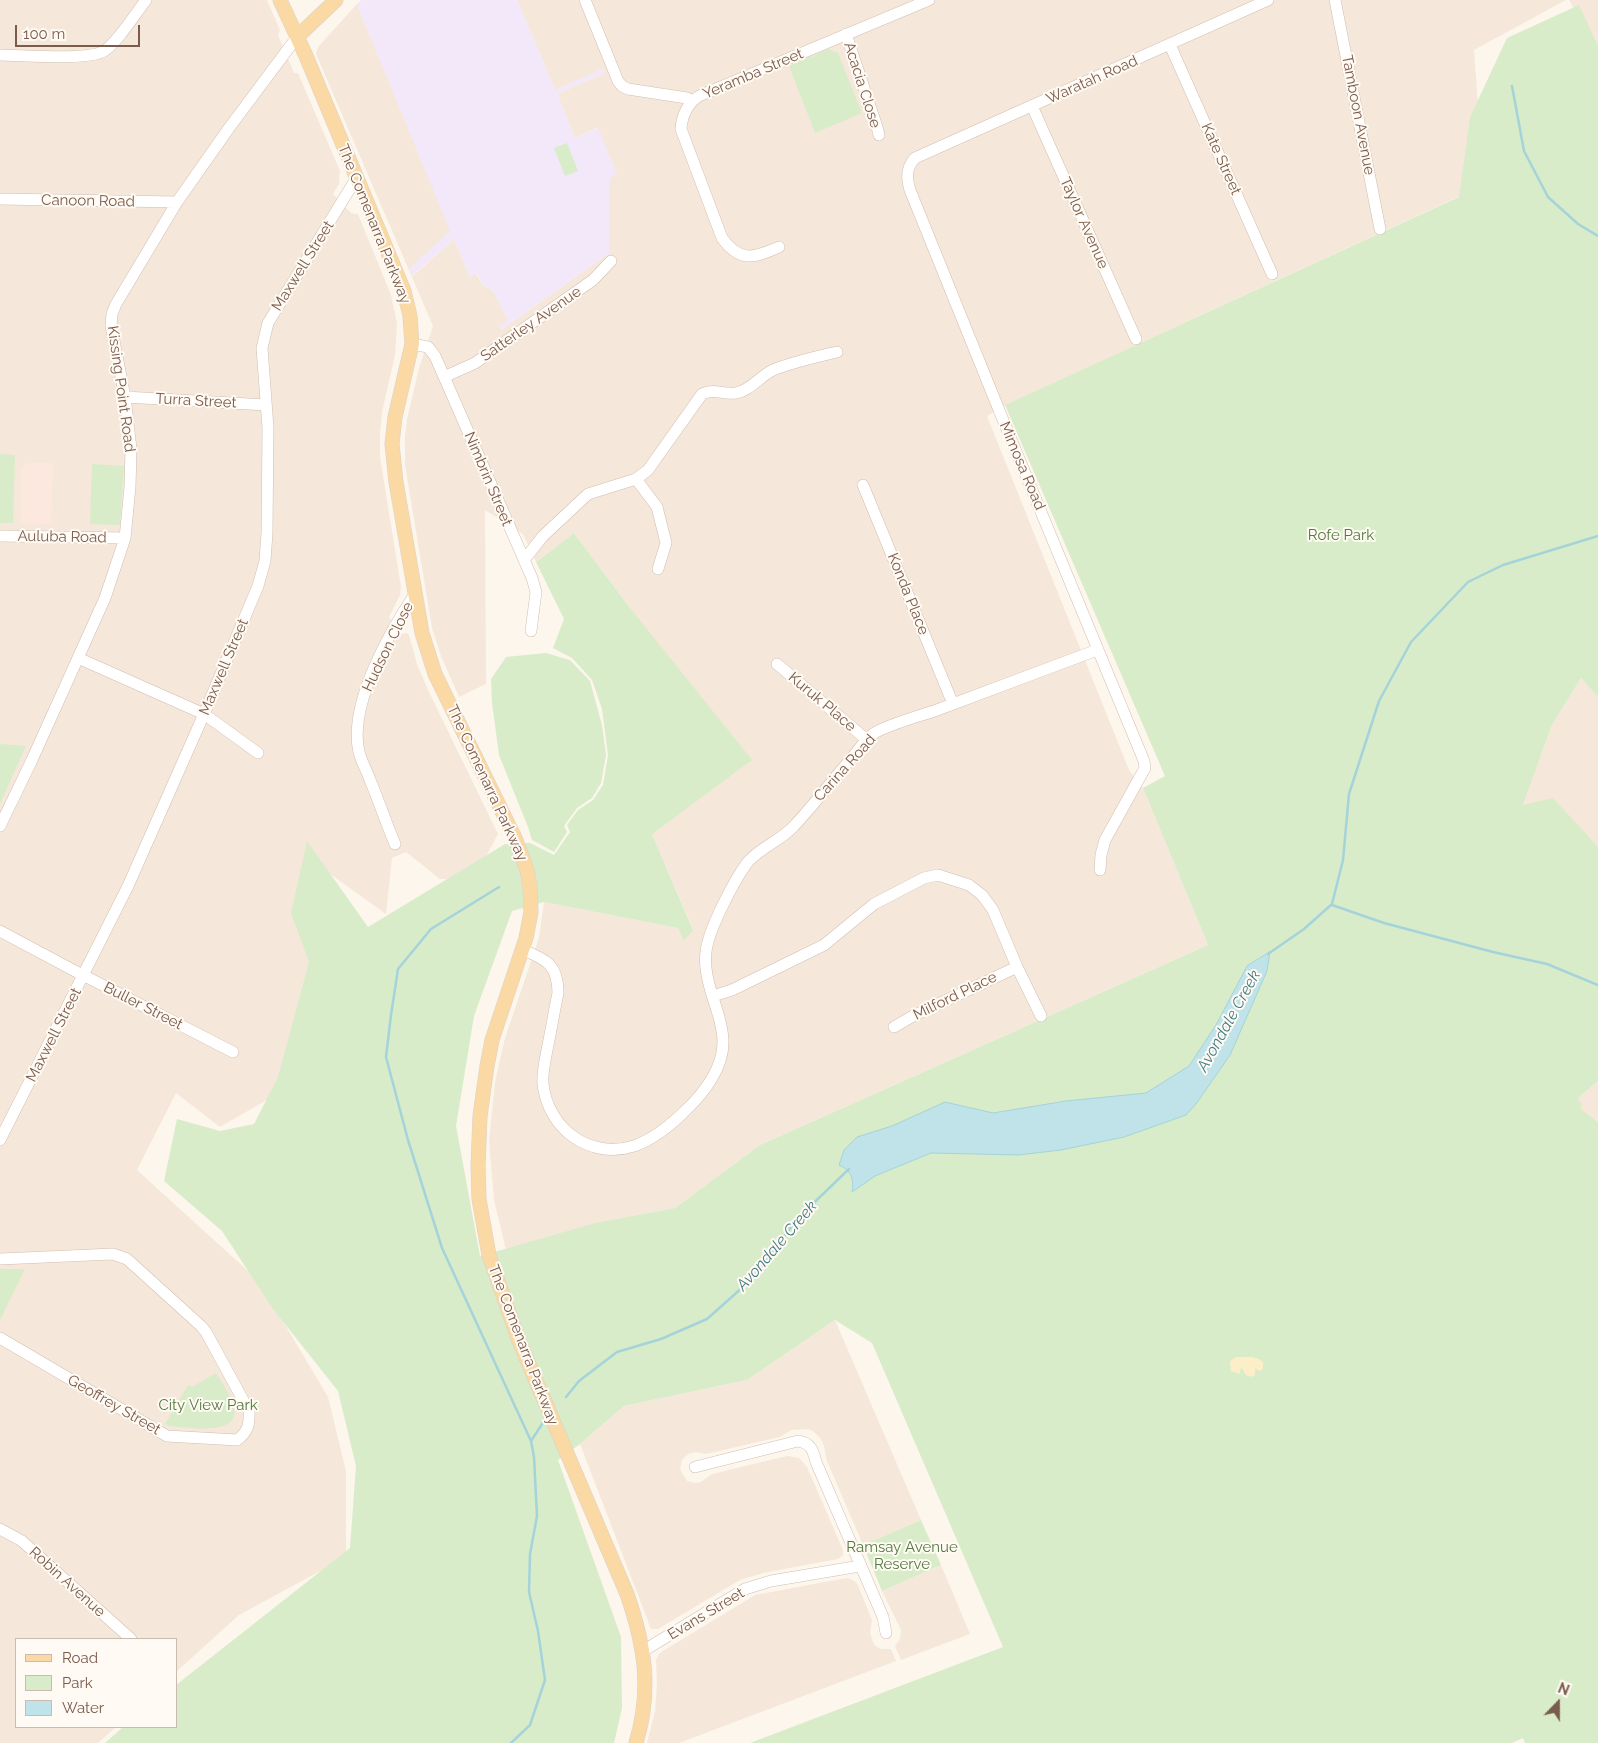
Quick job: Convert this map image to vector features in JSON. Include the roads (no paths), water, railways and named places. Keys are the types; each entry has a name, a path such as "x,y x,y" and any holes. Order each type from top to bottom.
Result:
{"main road":[{"name":"The Comenarra Parkway","path":"280,0 404,291 410,316 412,344 395,417 392,444 396,482 422,633 435,674 524,860 529,880 531,901 529,925 523,950 492,1040 482,1098 478,1166 479,1199 484,1232 497,1282 519,1341 626,1594 640,1634 645,1672 645,1702 636,1743"},
{"name":"Kissing Point Road","path":"297,37 336,0"}],"street":[{"path":"0,55 80,57 96,55 109,47 146,0"},
{"path":"585,0 618,81 622,86 628,89 688,98 692,101"},
{"name":"Yeramba Street","path":"780,247 750,257 730,249 722,238 681,129 681,120 685,111 692,101 699,96 929,0"},
{"name":"Waratah Road","path":"915,158 1268,0"},
{"name":"Tamboon Avenue","path":"1335,0 1380,229"},
{"name":"Acacia Close","path":"846,34 879,135"},
{"name":"Kissing Point Road","path":"0,826 105,598 125,538 131,462 130,426 113,339 112,314 116,304 177,202 297,37"},
{"name":"Kate Street","path":"1170,45 1272,274"},
{"name":"Taylor Avenue","path":"1032,106 1136,339"},
{"name":"Mimosa Road","path":"915,158 908,169 910,190 1097,650 1144,760 1146,768 1105,840 1101,854 1100,870"},
{"name":"Maxwell Street","path":"0,1140 128,886 252,603 265,560 268,524 268,428 262,348 268,323 357,177"},
{"name":"Canoon Road","path":"0,199 177,202"},
{"name":"Satterley Avenue","path":"444,377 476,362 532,324 593,280 611,261"},
{"name":"Nimbrin Street","path":"412,344 424,345 432,350 532,578 536,592 531,631"},
{"path":"524,560 543,536 588,494 636,479 648,470 662,453 685,415 702,394 709,390 736,393 772,371 803,360 837,352"},
{"name":"Turra Street","path":"125,396 266,405"},
{"path":"636,479 657,508 664,534 666,544 658,569"},
{"name":"Konda Place","path":"863,485 953,704"},
{"name":"Auluba Road","path":"0,536 125,538"},
{"name":"Hudson Close","path":"394,844 359,752 357,733 359,714 368,681 400,616 415,594"},
{"name":"Carina Road","path":"523,950 541,957 547,962 552,968 558,983 543,1081 549,1110 557,1122 579,1141 592,1147 606,1150 636,1145 650,1138 688,1109 717,1068 723,1044 706,966 706,952 709,939 733,888 750,860 795,825 873,734 1097,650"},
{"path":"78,658 204,714 258,753"},
{"name":"Kuruk Place","path":"777,664 867,740"},
{"path":"713,996 732,990 824,945 874,904 924,878 938,875 969,885 982,895 993,910 1017,967 1041,1016"},
{"name":"Buller Street","path":"0,931 233,1052"},
{"name":"Milford Place","path":"894,1027 913,1016 1017,967"},
{"name":"Geoffrey Street","path":"0,1259 113,1254 127,1259 206,1332 249,1411 250,1421 247,1430 237,1440 167,1436 0,1338"},
{"path":"695,1467 798,1441 805,1442 812,1447 816,1462 883,1617 886,1633"},
{"name":"Robin Avenue","path":"0,1529 22,1541 129,1638"},
{"name":"Evans Street","path":"643,1651 745,1589 771,1581 860,1566"}],"water":[{"path":"1270,952 1267,971 1230,1055 1196,1104 1186,1115 1124,1137 1061,1150 1018,1155 931,1153 875,1176 852,1192 853,1183 851,1176 847,1170 839,1165 844,1150 857,1137 892,1126 945,1102 993,1113 1066,1101 1146,1093 1189,1066 1216,1025 1247,966"}],"waterway":[{"path":"1512,86 1524,151 1548,197 1578,224 1598,236"},
{"name":"Avondale Creek","path":"1268,954 1304,929 1332,904 1343,860 1349,794 1379,701 1411,642 1468,582 1503,565 1598,536"},
{"path":"499,887 431,929 398,969 386,1057 408,1140 442,1248 531,1441"},
{"path":"1332,905 1384,923 1493,952 1547,964 1598,985"},
{"name":"Avondale Creek","path":"566,1397 579,1381 617,1352 661,1339 707,1319 753,1278 797,1219 849,1169"},
{"name":"Avondale Creek","path":"511,1743 530,1725 545,1680 538,1631 529,1592 530,1554 537,1516 534,1457 531,1441 546,1418"}],"park label":[{"name":"Rofe Park","path":"1341,535"},
{"name":"City View Park","path":"208,1405"},
{"name":"Ramsay Avenue Reserve","path":"902,1556"}]}
